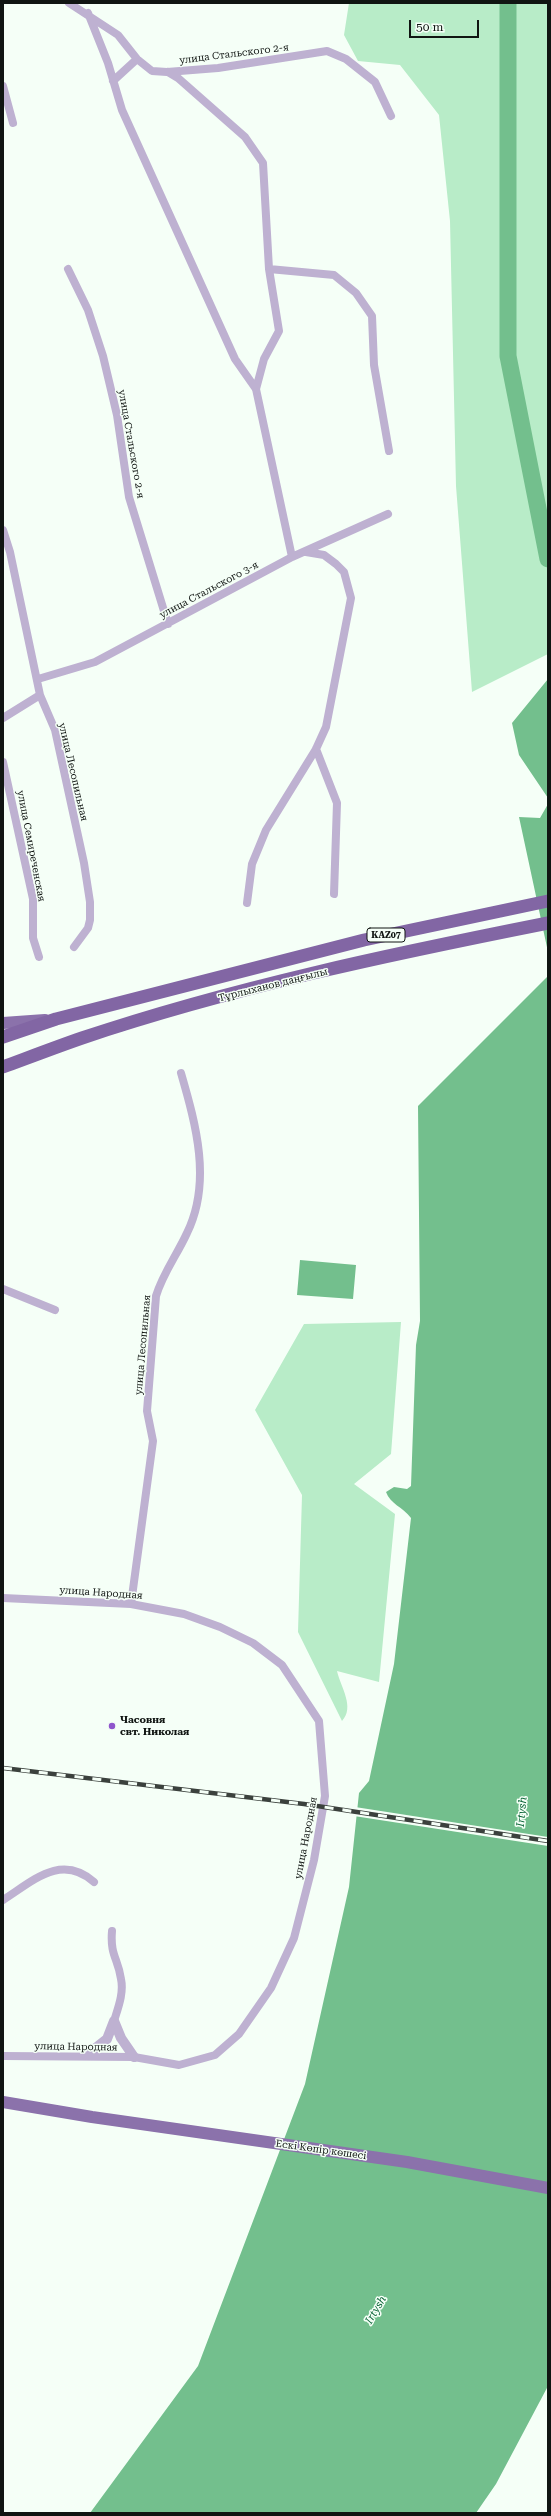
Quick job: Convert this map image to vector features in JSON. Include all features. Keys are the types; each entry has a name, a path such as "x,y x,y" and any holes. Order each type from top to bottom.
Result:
{"highway":[{"name":"Тұрлыханов даңғылы","path":"3,1037 56,1019 408,929 548,901"},
{"name":"Тұрлыханов даңғылы","path":"3,1067 82,1038 230,995 414,950 548,923"}],"main road":[{"path":"3,1023 56,1019"},
{"name":"Ескі Көпір көшесі","path":"3,2102 92,2117 407,2162 548,2188"}],"street":[{"path":"69,3 88,13 118,35 137,59 152,71 167,72"},
{"name":"улица Стальского 2-я","path":"88,13 113,80 122,110 235,359 256,389 292,557"},
{"name":"улица Стальского 2-я","path":"167,72 218,68 327,51 346,58 376,82 391,116"},
{"path":"113,80 137,59"},
{"name":"улица Стальского 2-я","path":"167,72 178,78 245,137 264,163 269,269 279,331 264,359 256,389"},
{"path":"3,86 13,123"},
{"name":"улица Стальского 2-я","path":"68,269 88,310 103,356 117,415 129,497 168,624"},
{"path":"269,269 334,275 356,292 372,316 374,365 389,452"},
{"name":"улица Стальского 3-я","path":"38,679 94,662 292,557 388,514"},
{"name":"улица Лесопильная","path":"3,530 38,679 40,695 55,730 84,863 90,902 88,928 74,947"},
{"path":"247,903 252,864 266,830 316,748 326,727 351,598 344,572 324,555 306,552"},
{"path":"3,718 40,695"},
{"path":"316,748 337,803 334,894"},
{"name":"улица Семиреченская","path":"3,762 33,899 33,938 39,957"},
{"name":"улица Лесопильная","path":"131,1604 153,1441 147,1411 156,1296 160,1280 195,1215 200,1190 196,1124 181,1073"},
{"path":"3,1289 55,1310"},
{"name":"улица Народная","path":"3,1598 131,1604 184,1614 220,1627 253,1643 282,1665 319,1721 326,1796 314,1860 294,1938 271,1988 239,2034 215,2055 179,2065 134,2058 87,2055 3,2056"},
{"path":"3,1900 49,1872 60,1869 71,1869 81,1873 94,1882"},
{"path":"87,2055 108,2039 122,1988 121,1977 111,1947 112,1931"},
{"path":"114,2021 121,2038 134,2058"}],"shaded area":[{"path":"349,3 548,3 548,654 472,692 456,486 450,221 439,115 400,65 358,61 344,35"},
{"path":"401,1322 391,1454 354,1484 395,1514 379,1682 337,1671 347,1704 346,1716 342,1721 298,1632 302,1495 255,1410 304,1324"}],"water":[{"path":"548,679 548,798 519,755 512,723"},
{"path":"548,804 548,952 519,817 540,818"},
{"name":"Irtysh","path":"548,976 548,2386 496,2484 476,2513 90,2513 198,2366 305,2084 349,1887 359,1793 369,1781 394,1664 411,1518 390,1500 386,1492 394,1487 407,1489 411,1486 416,1345 420,1321 418,1106"},
{"path":"300,1260 356,1265 353,1299 297,1295"}],"pier":[{"path":"355,1807 548,1837 548,1846 354,1816"}],"waterway":[{"path":"508,3 508,356 548,559"}],"railway":[{"path":"3,1768 304,1804 548,1841"}],"place":[{"name":"Часовня свт. Николая","path":"112,1726"}]}
